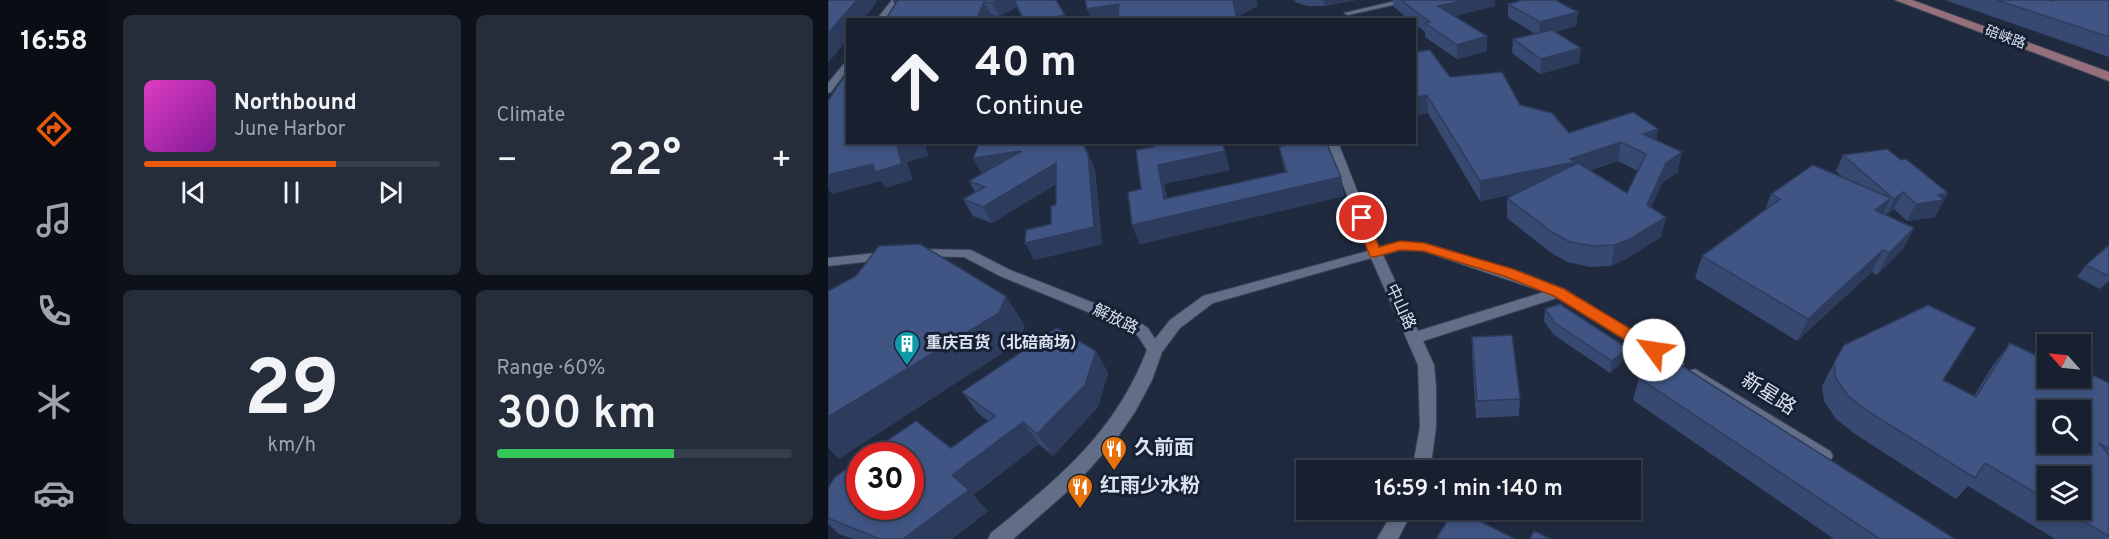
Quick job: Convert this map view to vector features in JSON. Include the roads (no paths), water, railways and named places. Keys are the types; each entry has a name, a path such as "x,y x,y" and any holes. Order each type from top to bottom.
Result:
{"main road":[{"name":"碚峡路","path":"1901,0 2109,77"},
{"name":"碚峡路","path":"1918,0 2109,69"}],"street":[{"path":"882,18 896,0"},
{"path":"1348,13 1411,0"},
{"path":"828,90 846,65"},
{"name":"中山路","path":"1333,146 1374,253 1426,365 1428,427 1423,460"},
{"name":"新星路","path":"1155,350 1175,324 1208,299 1400,246 1424,247 1508,273 1559,292 1749,407 1835,464"},
{"name":"解放路","path":"828,262 923,251 966,253 1005,273 1127,322 1143,332 1155,350"},
{"path":"1415,338 1559,292"},
{"path":"998,539 1067,483 1119,425 1148,374 1155,350"},
{"path":"1387,539 1398,520"}],"place":[{"name":"重庆百货（北碚商场）","path":"907,367"},
{"name":"久前面","path":"1114,472"},
{"name":"红雨少水粉","path":"1080,510"}]}
